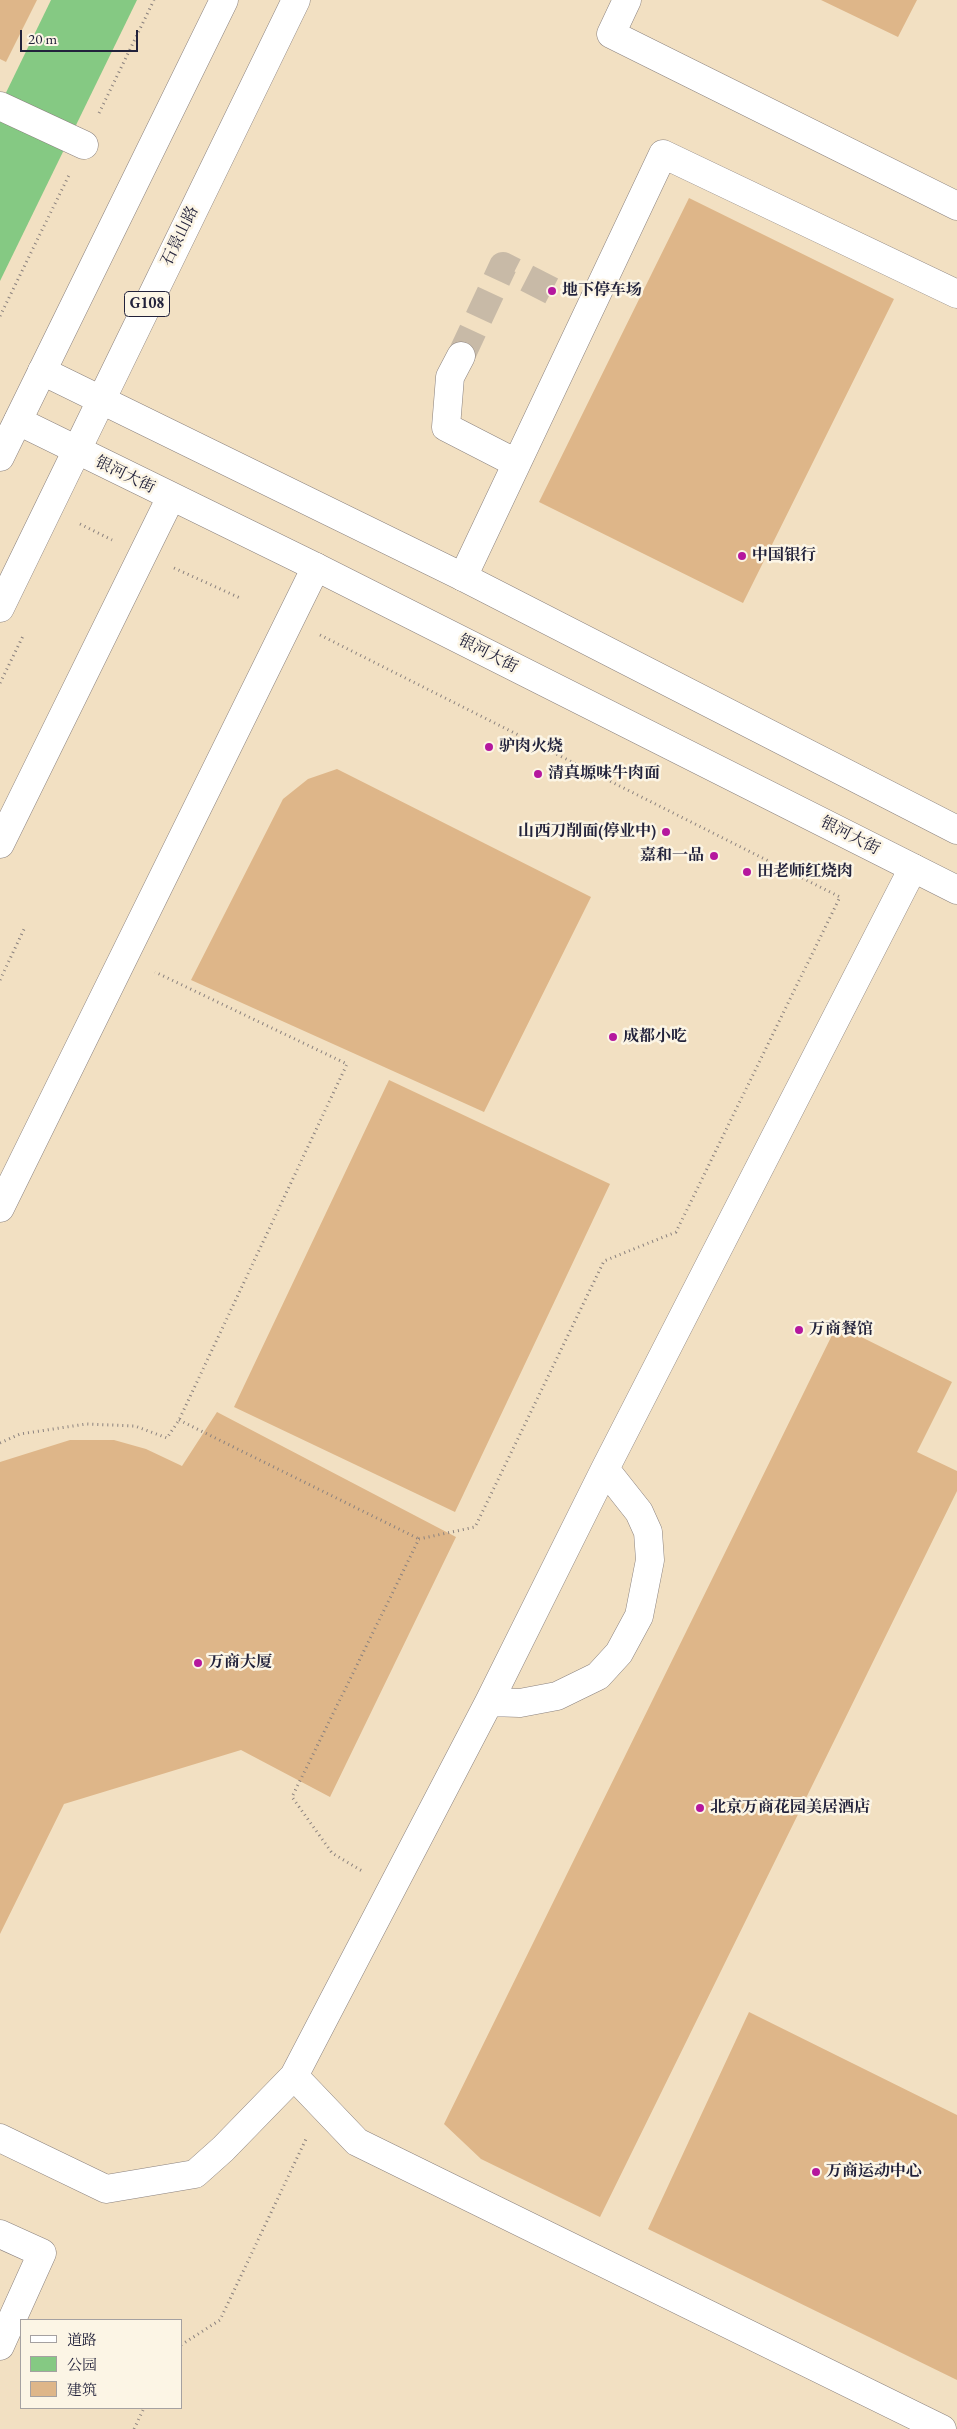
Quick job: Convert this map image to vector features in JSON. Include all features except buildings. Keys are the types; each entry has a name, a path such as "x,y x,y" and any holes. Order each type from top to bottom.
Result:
{"main road":[{"path":"0,457 224,0"},
{"name":"石景山路","path":"0,608 296,0"},
{"path":"627,0 611,34 957,206"},
{"path":"0,106 84,144"},
{"path":"463,578 663,154 957,294"},
{"path":"461,356 450,378 446,427 516,463"},
{"path":"42,371 101,398 463,578 957,830"},
{"name":"银河大街","path":"18,421 75,451 316,567 957,890"},
{"path":"0,844 171,497"},
{"path":"0,1208 316,567"},
{"path":"0,2138 106,2189 195,2174 223,2149 294,2076 489,1702 605,1469 914,868"},
{"path":"489,1702 520,1703 557,1696 598,1676 619,1653 640,1616 650,1560 648,1532 639,1512 605,1469"},
{"path":"294,2076 357,2142 942,2429"},
{"path":"0,2234 42,2253 0,2346"}],"path":[{"path":"79,524 118,543"},
{"path":"170,566 240,598"},
{"path":"179,1420 419,1539 476,1527 604,1261 676,1232 840,897 316,632"},
{"path":"0,980 25,927"},
{"path":"0,1442 20,1434 86,1424 135,1426 166,1438 179,1420 347,1064 150,970"},
{"path":"391,1888 332,1853 292,1797 419,1539"},
{"path":"182,2344 220,2320 323,2106"},
{"path":"134,2429 144,2409"}],"green space":[{"path":"51,0 137,0 0,281 0,105"}],"tunnel":[{"path":"461,356 503,266 552,291"}],"place":[{"name":"地下停车场","path":"552,291"},
{"name":"中国银行","path":"742,556"},
{"name":"驴肉火烧","path":"489,747"},
{"name":"清真塬味牛肉面","path":"538,774"},
{"name":"山西刀削面(停业中)","path":"666,832"},
{"name":"嘉和一品","path":"714,856"},
{"name":"田老师红烧肉","path":"747,872"},
{"name":"成都小吃","path":"613,1037"},
{"name":"万商餐馆","path":"799,1330"},
{"name":"万商大厦","path":"198,1663"},
{"name":"北京万商花园美居酒店","path":"700,1808"},
{"name":"万商运动中心","path":"816,2172"}]}
